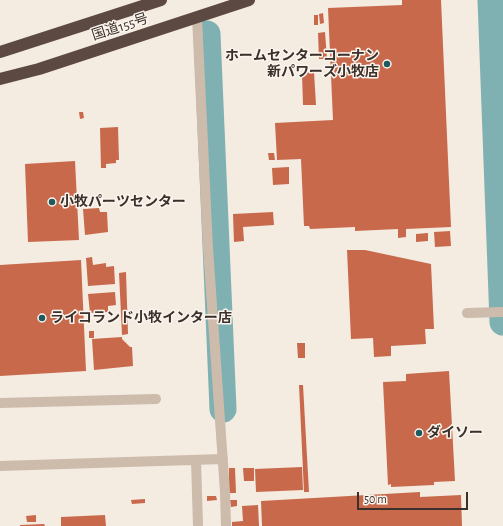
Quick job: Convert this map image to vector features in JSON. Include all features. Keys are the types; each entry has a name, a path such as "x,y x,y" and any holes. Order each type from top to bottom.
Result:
{"highway":[{"name":"国道155号","path":"0,52 161,0"},
{"name":"国道155号","path":"0,79 39,69 249,0"}],"street":[{"path":"197,17 208,248 223,459 226,526"},
{"path":"467,313 503,312"},
{"path":"0,403 156,399"},
{"path":"0,466 223,459"},
{"path":"196,460 198,526"}],"building":[{"name":"ホームセンターコーナン 新パワーズ小牧店","path":"402,0 441,0 451,227 406,229 406,237 398,238 398,229 355,231 355,227 310,229 309,226 304,226 301,159 277,160 275,123 333,120 328,8 402,5"},
{"path":"323,13 324,23 320,24 319,14"},
{"path":"314,15 318,15 318,25 314,25"},
{"path":"325,32 327,59 319,59 318,33"},
{"path":"314,72 316,105 303,105 302,73"},
{"path":"79,112 83,112 84,118 80,119"},
{"path":"118,127 119,160 116,160 116,163 106,164 106,168 101,168 100,128"},
{"path":"268,153 274,153 275,160 269,160"},
{"name":"小牧パーツセンター","path":"75,161 79,240 28,242 25,164"},
{"path":"289,167 289,184 273,185 272,168"},
{"path":"99,208 100,212 107,212 108,232 85,235 83,209"},
{"path":"273,212 274,225 243,227 244,241 234,242 233,214"},
{"path":"450,231 451,246 435,247 434,232"},
{"path":"428,233 428,241 416,242 416,234"},
{"path":"347,250 365,250 431,264 434,329 425,329 426,344 391,346 391,356 374,357 373,338 351,339"},
{"path":"92,257 93,265 106,263 106,267 114,266 115,284 88,286 86,258"},
{"name":"ライコランド小牧インター店","path":"81,260 86,371 0,376 0,265"},
{"path":"126,272 128,334 122,335 119,273"},
{"path":"115,292 116,305 108,306 108,312 90,313 88,294"},
{"path":"89,331 94,331 94,338 89,338"},
{"path":"122,337 122,339 130,347 132,347 133,366 94,370 92,339"},
{"path":"297,343 305,343 305,358 298,358"},
{"path":"449,371 455,481 434,482 434,485 391,487 391,484 388,485 383,382 406,381 406,374"},
{"path":"299,385 303,385 309,492 304,492"},
{"path":"302,467 303,490 256,492 255,469"},
{"path":"229,468 235,468 236,493 229,493"},
{"path":"243,468 254,468 254,481 244,481"},
{"path":"420,492 420,497 461,495 462,526 262,526 261,501"},
{"path":"207,496 216,496 217,500 207,501"},
{"path":"145,499 145,503 132,504 131,500"},
{"path":"230,500 237,500 237,506 231,507"},
{"path":"258,505 259,526 232,526 232,522 243,521 242,506"},
{"path":"36,515 36,522 27,522 26,516"},
{"path":"105,515 106,526 61,526 61,517"},
{"path":"44,524 45,526 20,526 20,525"}],"waterway":[{"path":"491,0 503,322"},
{"path":"207,34 223,409"}],"place":[{"name":"ホームセンターコーナン 新パワーズ小牧店","path":"387,64"},
{"name":"小牧パーツセンター","path":"52,202"},
{"name":"ライコランド小牧インター店","path":"42,318"},
{"name":"ダイソー","path":"419,433"}]}
